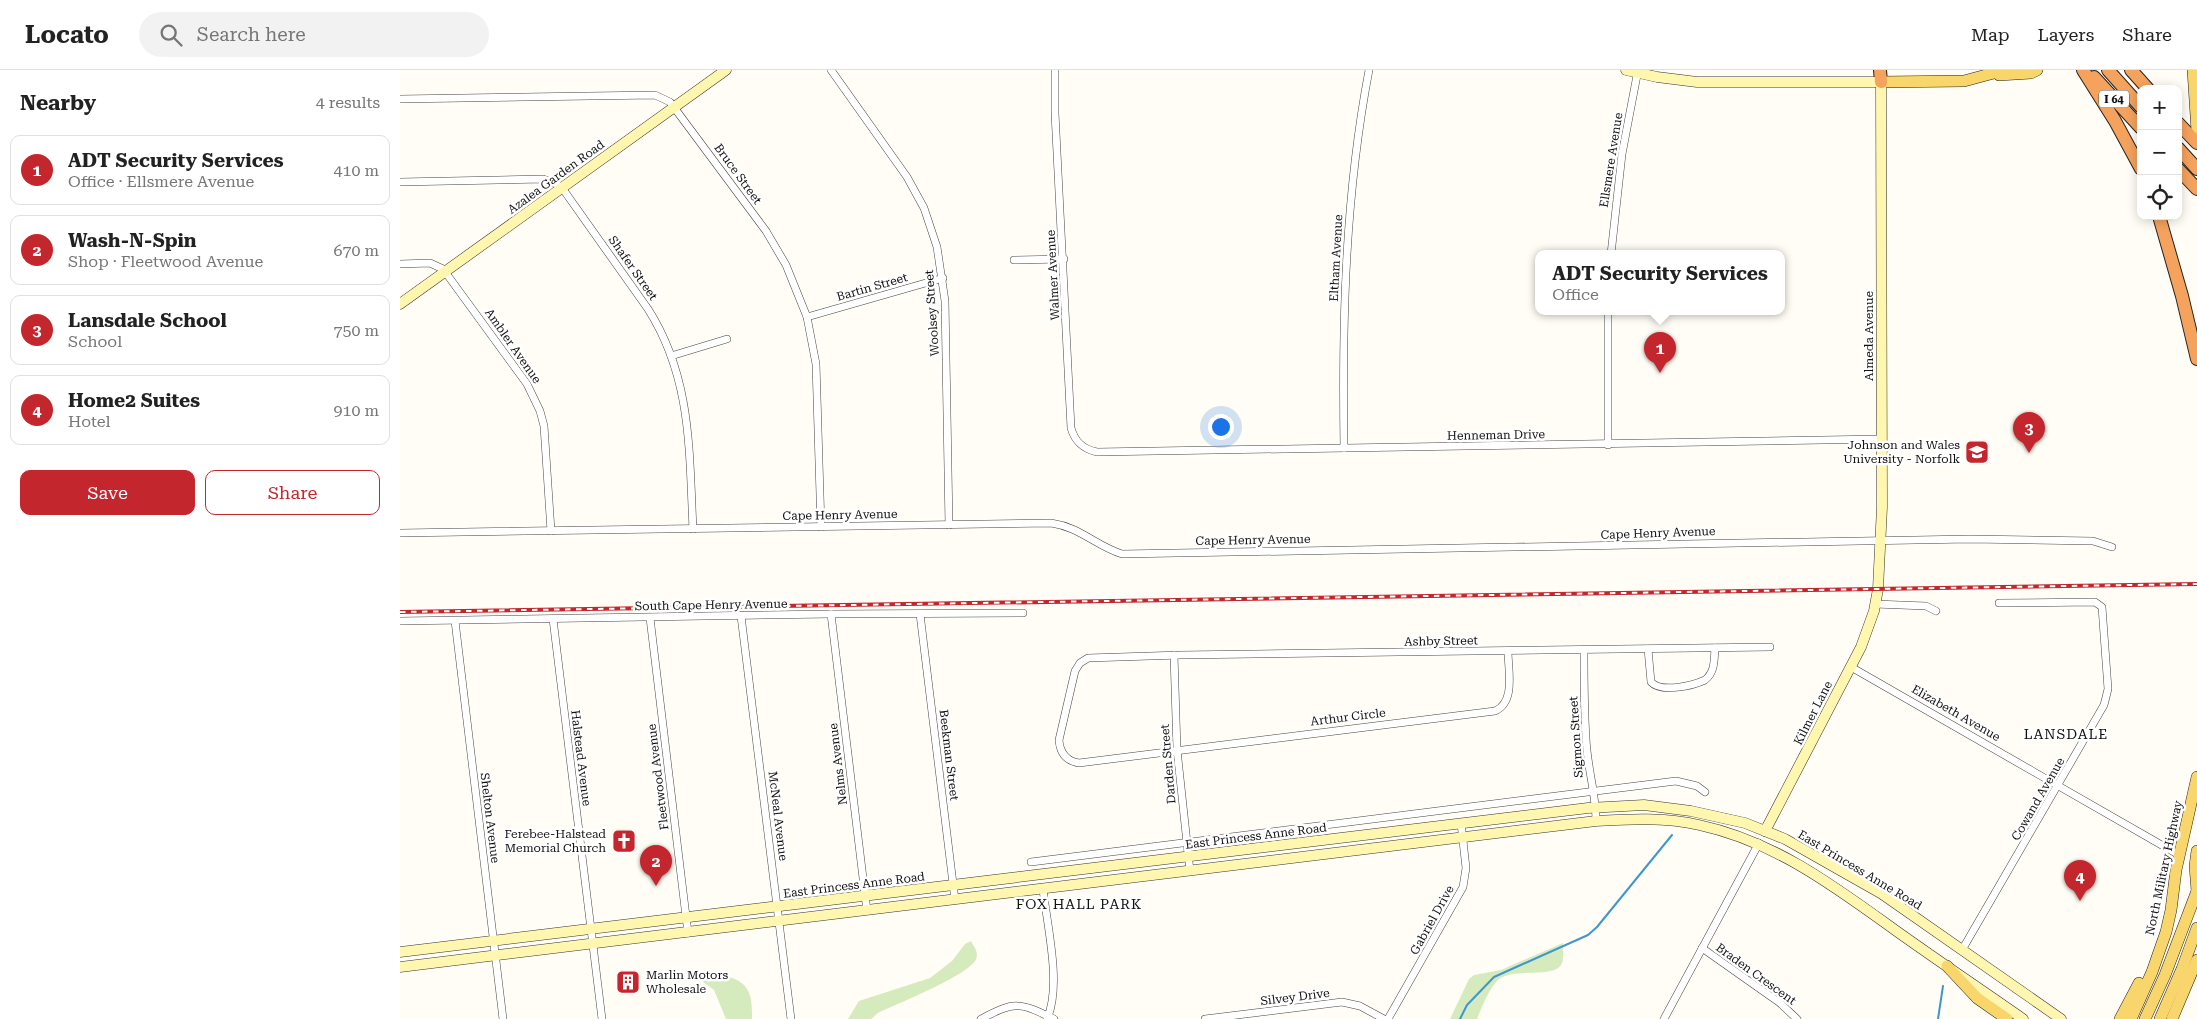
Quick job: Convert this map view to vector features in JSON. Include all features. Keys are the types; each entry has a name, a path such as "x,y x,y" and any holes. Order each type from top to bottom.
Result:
{"highway":[{"path":"2083,70 2115,121 2137,162"},
{"name":"I 64","path":"2088,70 2137,124"},
{"path":"2108,70 2137,103"},
{"name":"I 64","path":"2131,70 2144,85"},
{"path":"2182,127 2197,143"},
{"path":"2182,152 2197,168"},
{"path":"2182,173 2197,189"},
{"path":"2160,220 2182,296 2197,359"}],"main road":[{"name":"Azalea Garden Road","path":"400,304 726,70"},
{"path":"1626,70 1697,82 1881,76 1955,81 1990,75 2031,73 2037,70"},
{"path":"1990,75 2006,70"},
{"path":"2193,70 2197,131"},
{"name":"Almeda Avenue","path":"1878,589 1882,439 1881,76"},
{"name":"Kilmer Lane","path":"1761,837 1851,666 1867,632 1878,589"},
{"name":"North Military Highway","path":"2131,1019 2152,972 2164,938 2171,910 2179,855 2197,778"},
{"name":"East Princess Anne Road","path":"400,952 1621,805 1667,807 1745,823 1780,854 1832,884 2023,1019"},
{"name":"East Princess Anne Road","path":"400,967 1596,821 1648,819 1702,825 1738,836 1785,839 1882,894 2060,1019"},
{"path":"2145,1019 2165,975 2197,891 2196,859"},
{"path":"2120,1019 2150,958 2176,870"},
{"path":"2160,1019 2182,970 2197,928"},
{"path":"2172,1019 2197,960"},
{"path":"1947,966 1977,998 2007,1019"}],"street":[{"name":"Woolsey Street","path":"831,70 908,177 931,226 943,278 945,301 949,525"},
{"name":"Walmer Avenue","path":"1054,70 1071,428 1075,439 1084,448 1097,452 1110,452"},
{"name":"Eltham Avenue","path":"1344,448 1343,355 1346,252 1356,146 1369,70"},
{"name":"Ellsmere Avenue","path":"1611,250 1622,154 1638,71"},
{"name":"Bruce Street","path":"400,99 655,95 667,100 674,107 778,249 794,280 807,317 813,341 817,379 821,527"},
{"path":"400,182 544,179 562,188"},
{"name":"Shafer Street","path":"562,188 648,308 657,322 671,356 687,414 693,529"},
{"path":"1014,260 1064,258"},
{"path":"400,264 430,263 445,272"},
{"name":"Ambler Avenue","path":"445,272 527,384 534,397 542,418 546,440 551,531"},
{"name":"Bartin Street","path":"807,317 943,278"},
{"path":"1608,315 1608,444"},
{"path":"671,356 727,339"},
{"name":"Henneman Drive","path":"1110,452 1882,439"},
{"name":"Cape Henry Avenue","path":"400,533 1061,524 1074,528 1108,549 1122,554 1880,540 2093,541 2112,546"},
{"name":"Cowand Avenue","path":"1962,950 2059,785 2107,697 2102,608 2095,602 1999,603"},
{"path":"1875,604 1926,606 1936,611"},
{"name":"South Cape Henry Avenue","path":"400,621 1023,613"},
{"name":"Nelms Avenue","path":"831,614 867,911"},
{"name":"Beekman Street","path":"920,614 955,900"},
{"name":"McNeal Avenue","path":"741,616 791,1019"},
{"name":"Fleetwood Avenue","path":"650,618 688,933"},
{"name":"Halstead Avenue","path":"553,619 602,1019"},
{"name":"Shelton Avenue","path":"455,621 503,1019"},
{"name":"Ashby Street","path":"1138,755 1079,763 1068,760 1059,747 1059,740 1077,667 1088,658 1174,655 1770,647"},
{"path":"1648,649 1651,682 1654,686 1664,689 1705,680 1712,672 1715,648"},
{"name":"Sigmon Street","path":"1584,650 1586,739 1591,784 1596,807 1596,821"},
{"name":"Arthur Circle","path":"1138,755 1495,711 1504,705 1509,694 1508,651"},
{"name":"Darden Street","path":"1174,655 1177,750 1190,871"},
{"name":"Elizabeth Avenue","path":"1851,666 2179,855"},
{"path":"1031,862 1676,781 1697,786 1706,792"},
{"name":"Gabriel Drive","path":"1388,1019 1463,887 1466,868 1461,823"},
{"name":"Kilmer Lane","path":"1664,1019 1761,837"},
{"path":"981,1019 1001,1008 1016,1005 1030,1007 1049,1018 1053,1001 1054,980 1043,889"},
{"name":"Braden Crescent","path":"1702,948 1780,1003 1796,1019"},
{"name":"Silvey Drive","path":"1205,1019 1342,1002 1360,1006 1384,1019"}],"green space":[{"path":"971,941 977,956 971,966 961,973 932,989 878,1013 871,1019 848,1019 859,1001 930,978 952,961 965,944"},
{"path":"1563,943 1563,961 1558,968 1551,971 1512,974 1504,977 1497,981 1491,989 1477,1019 1450,1019 1469,979 1474,975 1501,970"},
{"path":"712,972 732,978 744,985 751,998 752,1019 726,1019 714,990 702,981 705,974"}],"waterway":[{"path":"1460,1019 1467,1005 1494,977 1588,935 1597,927 1672,835"},
{"path":"1938,1019 1943,986"}],"railway":[{"path":"400,612 2197,584"}],"place":[{"name":"ADT Security Services","path":"1660,373"},
{"name":"Johnson and Wales University - Norfolk","path":"1977,452"},
{"name":"Lansdale School","path":"2029,453"},
{"name":"Ferebee-Halstead Memorial Church","path":"624,841"},
{"name":"Wash-N-Spin","path":"656,886"},
{"name":"Home2 Suites","path":"2080,901"},
{"name":"Marlin Motors Wholesale","path":"628,982"}],"district":[{"name":"LANSDALE","path":"2066,734"},
{"name":"FOX HALL PARK","path":"1079,904"}]}
